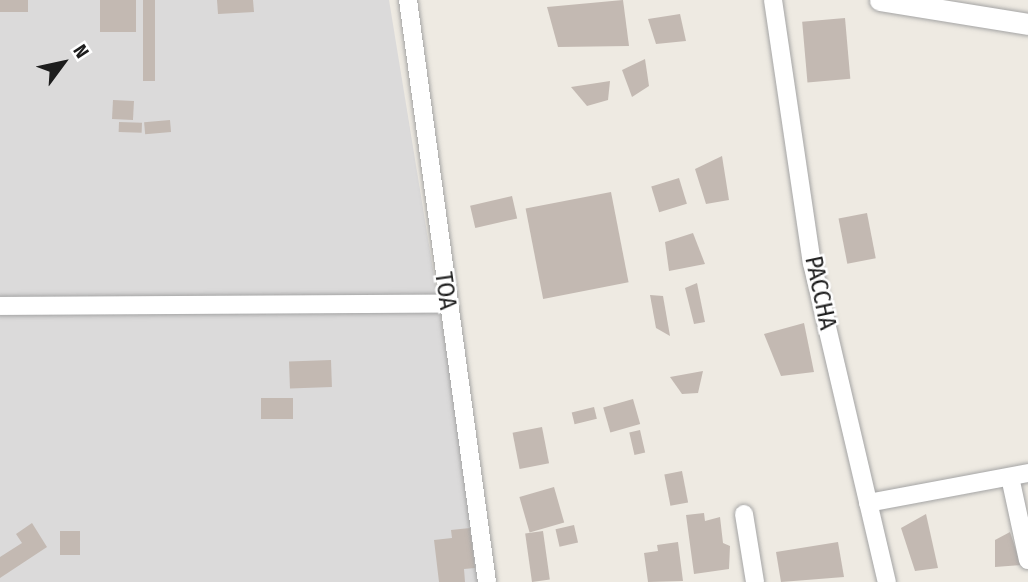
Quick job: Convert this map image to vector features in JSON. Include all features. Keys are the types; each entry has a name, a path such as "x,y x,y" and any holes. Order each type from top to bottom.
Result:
{"street":[{"name":"TOA","path":"408,0 447,304 487,582"},
{"name":"PACCHA","path":"773,0 812,263 887,582"},
{"path":"880,0 1028,24"},
{"path":"0,306 447,304"},
{"path":"868,503 1028,473"},
{"path":"1010,477 1028,560"},
{"path":"744,514 755,582"}],"shaded area":[{"path":"0,0 389,0 484,582 0,582"}],"building":[{"path":"0,0 28,0 28,12 0,12"},
{"path":"100,0 136,0 136,32 100,32"},
{"path":"143,0 155,0 155,81 143,81"},
{"path":"217,0 253,0 254,12 218,14"},
{"path":"623,0 629,46 558,47 547,7"},
{"path":"680,14 686,41 656,44 648,19"},
{"path":"845,18 850,79 807,83 802,22"},
{"path":"645,59 649,86 632,97 622,70"},
{"path":"610,81 608,100 587,106 571,87"},
{"path":"113,100 134,101 133,120 112,119"},
{"path":"170,120 171,132 145,134 144,122"},
{"path":"119,122 142,123 142,133 119,132"},
{"path":"722,156 729,200 706,204 695,169"},
{"path":"679,178 687,204 659,212 651,186"},
{"path":"611,192 629,282 543,299 526,209"},
{"path":"512,196 517,218 475,228 470,206"},
{"path":"867,213 876,258 847,264 839,219"},
{"path":"693,233 705,264 669,271 665,242"},
{"path":"697,283 705,322 694,324 685,288"},
{"path":"650,295 663,296 670,336 656,328"},
{"path":"804,323 814,372 781,376 764,334"},
{"path":"331,360 332,387 290,388 289,361"},
{"path":"703,371 698,393 682,394 670,377"},
{"path":"261,398 293,398 293,419 261,419"},
{"path":"633,399 640,424 610,433 603,408"},
{"path":"594,407 597,419 575,424 572,413"},
{"path":"542,427 549,463 520,469 513,433"},
{"path":"640,430 645,452 634,455 629,432"},
{"path":"682,471 688,502 670,506 664,474"},
{"path":"554,487 564,523 530,532 519,497"},
{"path":"704,513 705,521 720,517 723,543 730,546 729,569 694,574 686,515"},
{"path":"926,514 938,568 915,571 901,528"},
{"path":"32,523 47,547 0,578 0,557 22,543 16,534"},
{"path":"574,525 578,543 560,547 555,529"},
{"path":"470,528 475,568 464,569 465,582 439,582 434,540 452,538 451,530"},
{"path":"60,531 80,531 80,555 60,555"},
{"path":"543,531 550,580 532,582 525,534"},
{"path":"1010,532 1021,565 995,567 995,540"},
{"path":"678,542 683,581 648,582 644,553 658,551 657,545"},
{"path":"838,542 844,577 781,582 776,552"}]}
